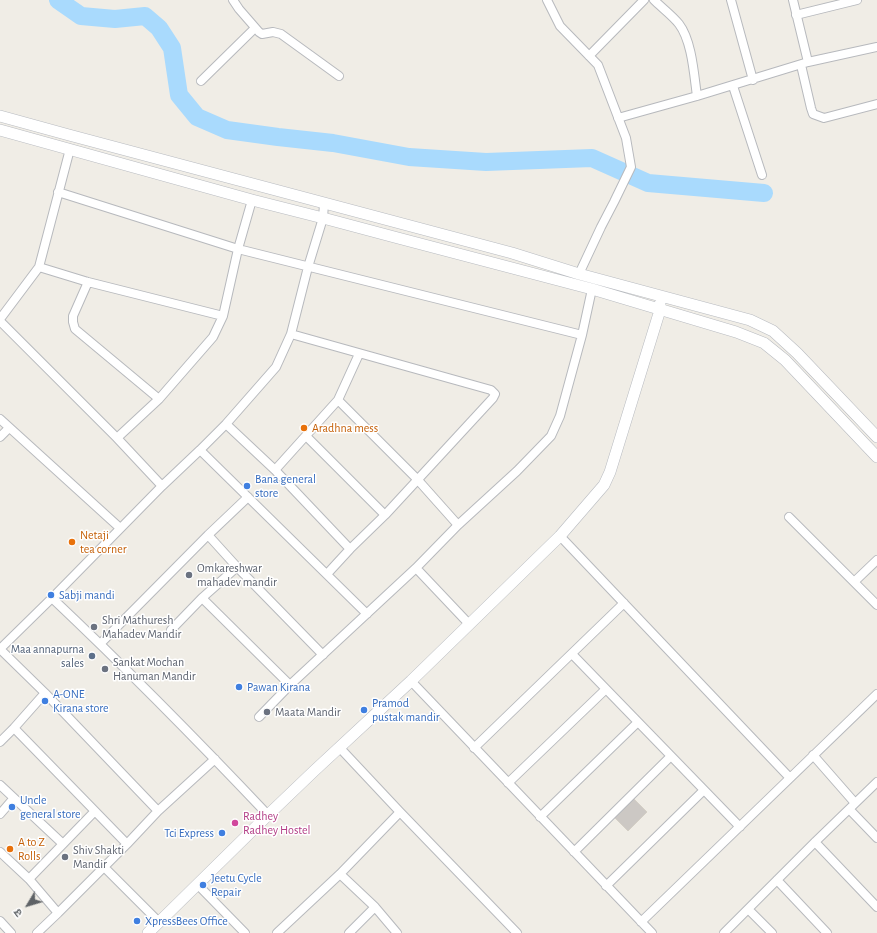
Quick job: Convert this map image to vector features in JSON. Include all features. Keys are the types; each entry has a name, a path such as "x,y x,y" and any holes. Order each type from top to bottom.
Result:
{"street":[{"path":"233,0 259,32 262,34 273,32 281,34 340,76"},
{"path":"547,0 560,26 598,65 626,138 631,167 579,274"},
{"path":"589,56 644,0"},
{"path":"654,0 679,23 689,43 697,96"},
{"path":"731,0 753,80"},
{"path":"793,0 813,114 824,118 877,104"},
{"path":"796,15 857,0"},
{"path":"201,81 255,28"},
{"path":"618,118 805,64 877,47"},
{"path":"733,86 762,175"},
{"path":"0,116 77,138 512,253 579,274 750,320 773,331 797,353 877,437"},
{"path":"0,130 252,200 592,289 736,332 764,343 786,360 877,458"},
{"path":"70,149 39,267 0,320 117,438 162,486"},
{"path":"58,192 238,249 582,336"},
{"path":"117,438 160,399 213,336 223,316 238,249 252,200"},
{"path":"158,811 45,693 0,649 162,486 226,424 276,368 291,334 308,267 323,218 324,204"},
{"path":"39,267 88,282 223,316"},
{"path":"88,282 73,316 75,329 160,399"},
{"path":"258,717 290,685 416,568 458,525 518,471 551,436 560,416 582,336 592,289"},
{"path":"148,933 268,815 411,681 560,536 604,485 610,472 660,310 661,295"},
{"path":"291,334 491,390 495,394 493,398 385,515 327,574"},
{"path":"275,470 338,400 358,354"},
{"path":"338,400 417,479 458,525"},
{"path":"0,419 120,528"},
{"path":"226,424 275,470 350,549"},
{"path":"0,437 9,428"},
{"path":"306,436 385,515"},
{"path":"200,450 367,614"},
{"path":"100,644 208,535 248,497"},
{"path":"789,517 877,605"},
{"path":"208,535 237,567 323,655"},
{"path":"560,536 790,778"},
{"path":"854,582 877,560"},
{"path":"171,630 202,598 237,567"},
{"path":"416,568 469,624"},
{"path":"52,598 215,759 268,815"},
{"path":"202,598 290,685"},
{"path":"474,748 624,604"},
{"path":"572,654 740,827"},
{"path":"411,681 652,933"},
{"path":"508,783 606,689"},
{"path":"0,742 45,693"},
{"path":"641,922 877,694"},
{"path":"540,816 638,722"},
{"path":"14,728 127,844"},
{"path":"340,747 400,812 517,933"},
{"path":"813,755 856,803"},
{"path":"574,852 671,756"},
{"path":"37,933 127,844 158,811 215,759"},
{"path":"724,933 877,782"},
{"path":"0,785 63,844"},
{"path":"606,886 704,790"},
{"path":"0,814 14,798"},
{"path":"850,810 877,838"},
{"path":"28,879 94,811"},
{"path":"277,933 340,874 400,812"},
{"path":"815,842 877,907"},
{"path":"0,852 28,879 58,913"},
{"path":"104,867 159,922"},
{"path":"340,874 375,907 398,933"},
{"path":"777,880 827,933"},
{"path":"197,884 245,933"},
{"path":"349,933 375,907"},
{"path":"748,909 772,933"},
{"path":"0,922 11,933"}],"building":[{"path":"633,798 647,812 628,831 614,817"}],"waterway":[{"path":"58,0 81,16 115,19 145,16 159,28 172,48 179,95 197,117 227,130 333,143 409,157 486,162 592,158 648,183 764,193"}],"place":[{"name":"Aradhna mess","path":"304,428"},
{"name":"Bana general store","path":"247,486"},
{"name":"Netaji tea corner","path":"72,542"},
{"name":"Omkareshwar mahadev mandir","path":"189,575"},
{"name":"Sabji mandi","path":"51,595"},
{"name":"Shri Mathuresh Mahadev Mandir","path":"94,627"},
{"name":"Maa annapurna sales","path":"92,656"},
{"name":"Sankat Mochan Hanuman Mandir","path":"105,669"},
{"name":"Pawan Kirana","path":"239,687"},
{"name":"A-ONE Kirana store","path":"45,701"},
{"name":"Pramod pustak mandir","path":"364,710"},
{"name":"Maata Mandir","path":"267,712"},
{"name":"Uncle general store","path":"12,807"},
{"name":"Radhey Radhey Hostel","path":"235,823"},
{"name":"Tci Express","path":"222,833"},
{"name":"A to Z Rolls","path":"10,849"},
{"name":"Shiv Shakti Mandir","path":"65,857"},
{"name":"Jeetu Cycle Repair","path":"203,885"},
{"name":"XpressBees Office","path":"137,921"}]}
